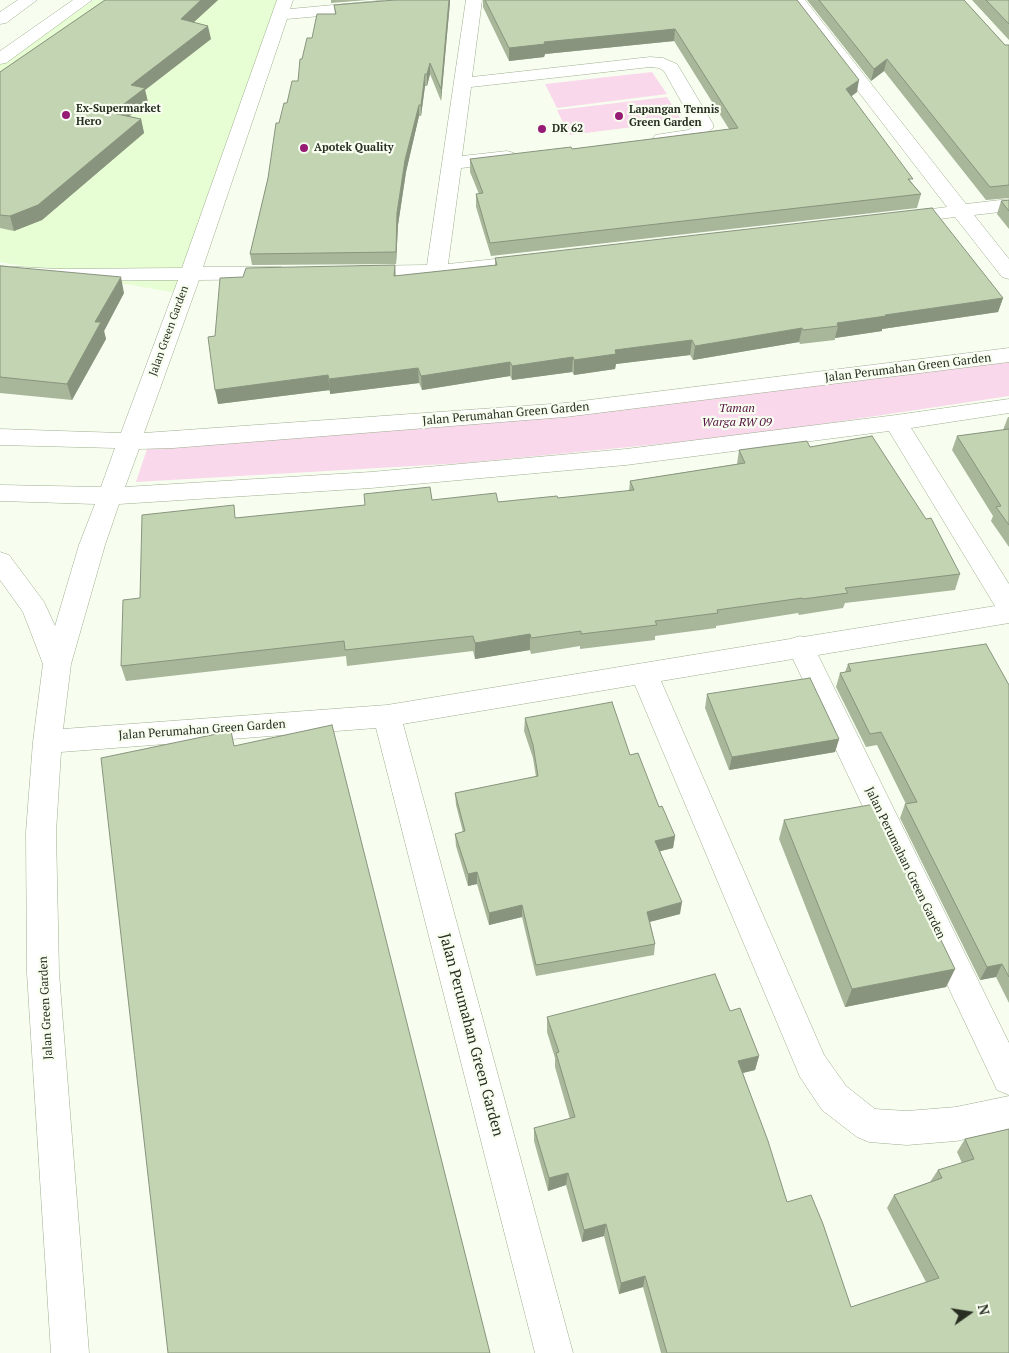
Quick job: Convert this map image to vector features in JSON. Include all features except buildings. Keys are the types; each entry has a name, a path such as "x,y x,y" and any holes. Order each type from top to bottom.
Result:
{"street":[{"path":"0,19 29,0"},
{"path":"0,48 70,0"},
{"path":"0,59 84,0"},
{"path":"283,8 441,0"},
{"path":"438,271 474,0"},
{"path":"796,0 1009,272"},
{"name":"Jalan Green Garden","path":"70,1353 43,973 41,832 47,742 57,664 75,599 110,496 190,275 283,8"},
{"path":"463,83 650,62 663,63 671,68 704,124 704,128 694,135 645,141"},
{"path":"452,163 519,156"},
{"path":"882,220 1009,205"},
{"path":"341,272 438,271 549,259"},
{"path":"0,272 57,275 303,273"},
{"name":"Jalan Perumahan Green Garden","path":"0,437 129,441 173,440 565,410 1009,355"},
{"path":"0,493 110,496 371,480 626,457 896,423 1009,406"},
{"path":"896,423 1009,606"},
{"name":"Jalan Green Garden","path":"0,561 35,609 57,664"},
{"name":"Jalan Perumahan Green Garden","path":"47,742 387,716 800,646 1009,613"},
{"name":"Jalan Perumahan Green Garden","path":"800,646 1009,1079"},
{"path":"644,673 812,1066 834,1098 869,1124 907,1128 956,1124 1009,1112"},
{"name":"Jalan Perumahan Green Garden","path":"387,716 554,1353"}],"shaded area":[{"path":"94,0 279,0 188,295 0,262 0,64"}],"green space":[{"name":"Lapangan Tennis Green Garden","path":"652,72 667,94 557,108 545,84"},
{"name":"Lapangan Tennis Green Garden","path":"667,97 682,121 569,135 557,110"},
{"name":"Taman Warga RW 09","path":"1009,361 1009,396 743,436 465,463 136,482 149,443 500,422"}],"place":[{"name":"Ex-Supermarket Hero","path":"66,115"},
{"name":"Lapangan Tennis Green Garden","path":"619,116"},
{"name":"DK 62","path":"542,129"},
{"name":"Apotek Quality","path":"304,148"}]}
